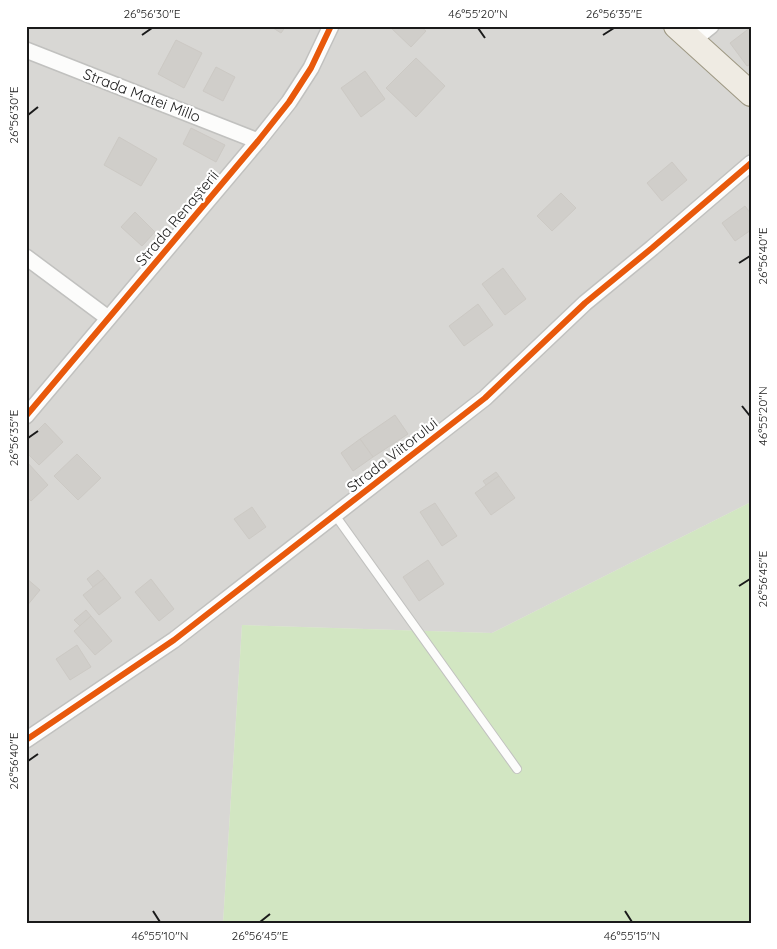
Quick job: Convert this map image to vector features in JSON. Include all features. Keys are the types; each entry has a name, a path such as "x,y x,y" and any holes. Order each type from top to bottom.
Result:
{"main road":[{"path":"676,26 751,94"}],"street":[{"name":"Strada Renașterii","path":"26,416 289,102 311,68 331,26"},
{"path":"694,42 710,26"},
{"name":"Strada Matei Millo","path":"26,50 258,141"},
{"name":"Strada Viitorului","path":"26,740 174,640 485,398 585,303 751,163"},
{"path":"26,257 108,318"}],"lane":[{"path":"335,515 517,769"}],"shaded area":[{"path":"26,26 751,26 751,502 492,633 242,625 223,923 26,923"}],"green space":[{"path":"751,502 751,923 223,923 242,625 492,633"}],"building":[{"path":"270,26 286,26 281,33"},
{"path":"389,26 420,26 426,31 411,47"},
{"path":"751,27 751,64 747,66 730,43"},
{"path":"176,40 202,53 184,88 158,74"},
{"path":"416,58 445,86 416,117 386,88"},
{"path":"216,67 235,77 223,101 203,91"},
{"path":"365,71 385,99 361,117 341,88"},
{"path":"191,128 225,145 216,162 183,144"},
{"path":"119,137 157,159 141,186 104,165"},
{"path":"672,162 687,180 662,201 647,183"},
{"path":"561,193 576,208 552,231 537,216"},
{"path":"745,206 751,214 751,230 735,241 722,223"},
{"path":"135,212 155,232 142,246 121,227"},
{"path":"503,268 526,299 505,315 482,284"},
{"path":"478,304 493,325 464,346 449,326"},
{"path":"395,415 408,434 373,457 360,439"},
{"path":"45,423 63,442 39,465 26,452 26,442"},
{"path":"360,439 373,457 353,471 341,453"},
{"path":"77,454 101,478 78,500 54,476"},
{"path":"27,462 48,485 31,501 26,496"},
{"path":"496,472 499,476 486,485 483,481"},
{"path":"499,476 515,498 491,515 475,493"},
{"path":"435,503 457,536 442,546 420,512"},
{"path":"252,507 266,527 249,539 234,519"},
{"path":"428,560 444,584 419,601 403,577"},
{"path":"98,570 105,578 93,587 87,579"},
{"path":"26,578 40,590 26,607"},
{"path":"105,578 121,598 99,615 83,595"},
{"path":"151,579 174,609 159,621 135,592"},
{"path":"86,610 91,616 80,626 74,620"},
{"path":"91,616 112,641 95,655 74,631"},
{"path":"77,645 91,667 70,680 56,659"}],"cycle path":[{"path":"26,416 289,102 311,68 331,26"},
{"path":"26,740 174,640 485,398 585,303 751,163"}]}
